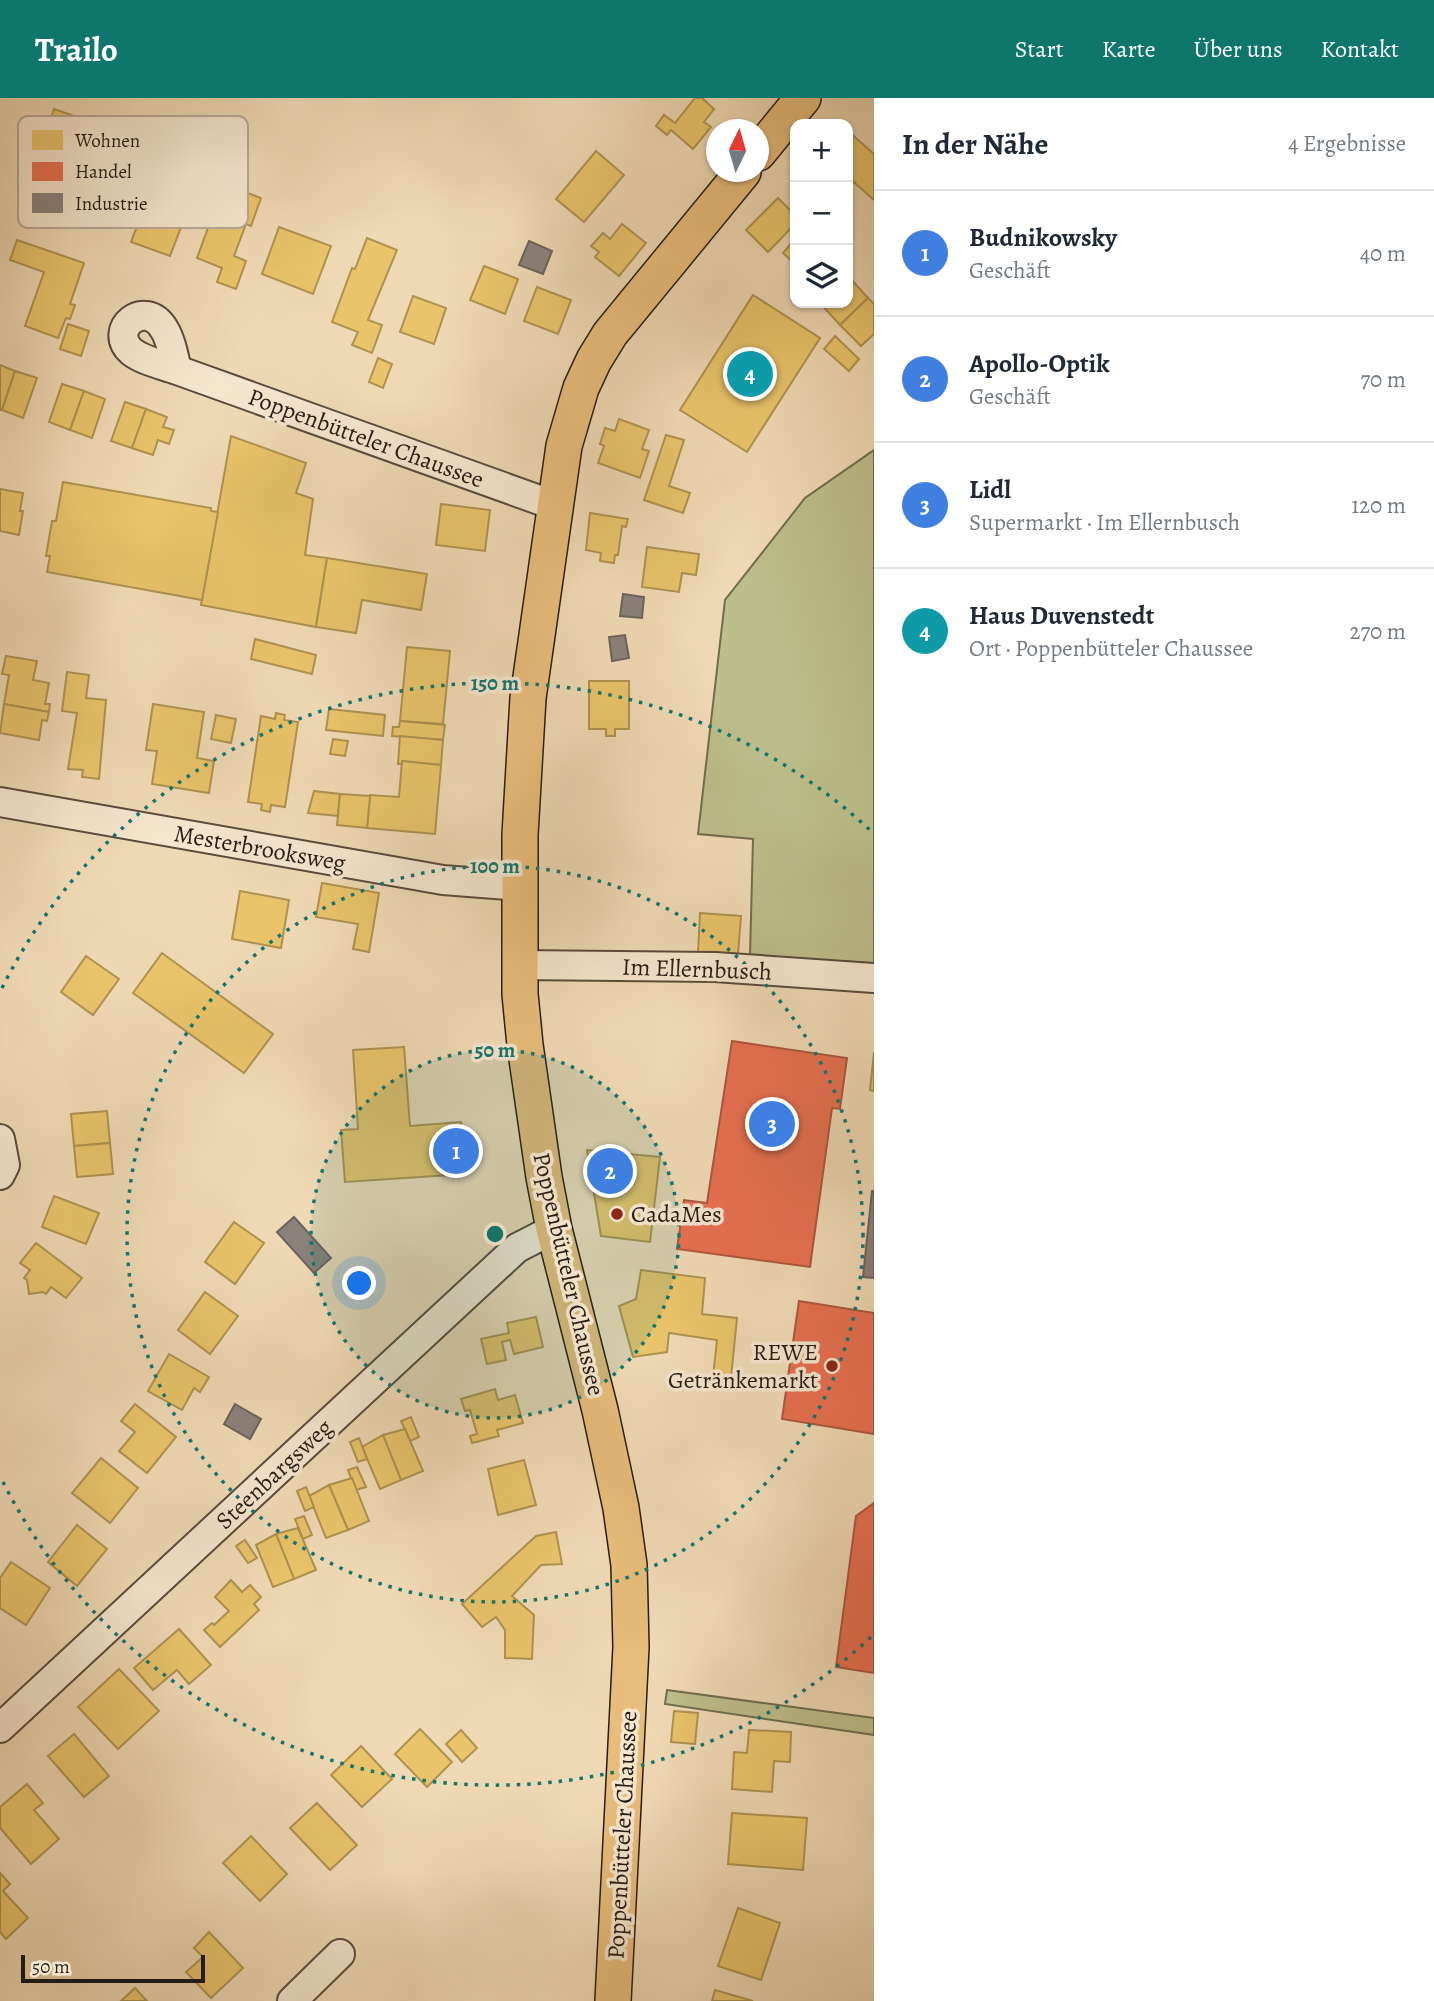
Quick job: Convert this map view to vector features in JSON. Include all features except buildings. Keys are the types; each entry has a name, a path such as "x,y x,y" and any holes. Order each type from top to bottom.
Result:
{"main road":[{"path":"769,140 803,98"},
{"name":"Poppenbütteler Chaussee","path":"613,2001 630,1683 629,1565 621,1508 600,1410 554,1229 525,1045 520,965 520,835 528,698 564,446 581,388 594,360 631,307 735,182"}],"street":[{"name":"Poppenbütteler Chaussee","path":"177,370 556,506"},
{"name":"Mesterbrooksweg","path":"0,802 443,880 520,886"},
{"name":"Im Ellernbusch","path":"520,965 715,967 874,978"},
{"path":"0,1139 5,1165 0,1175"},
{"name":"Steenbargsweg","path":"0,1728 517,1248 554,1229"},
{"path":"292,2001 340,1954"}],"green space":[{"path":"874,450 874,963 750,956 753,839 698,834 725,600 805,498"},
{"path":"667,1690 874,1718 874,1735 665,1704"}],"place":[{"name":"Haus Duvenstedt","path":"750,374"},
{"name":"Lidl","path":"772,1124"},
{"name":"Budnikowsky","path":"456,1151"},
{"name":"Apollo-Optik","path":"610,1171"},
{"name":"CadaMes","path":"617,1214"},
{"name":"REWE Getränkemarkt","path":"832,1366"}]}
